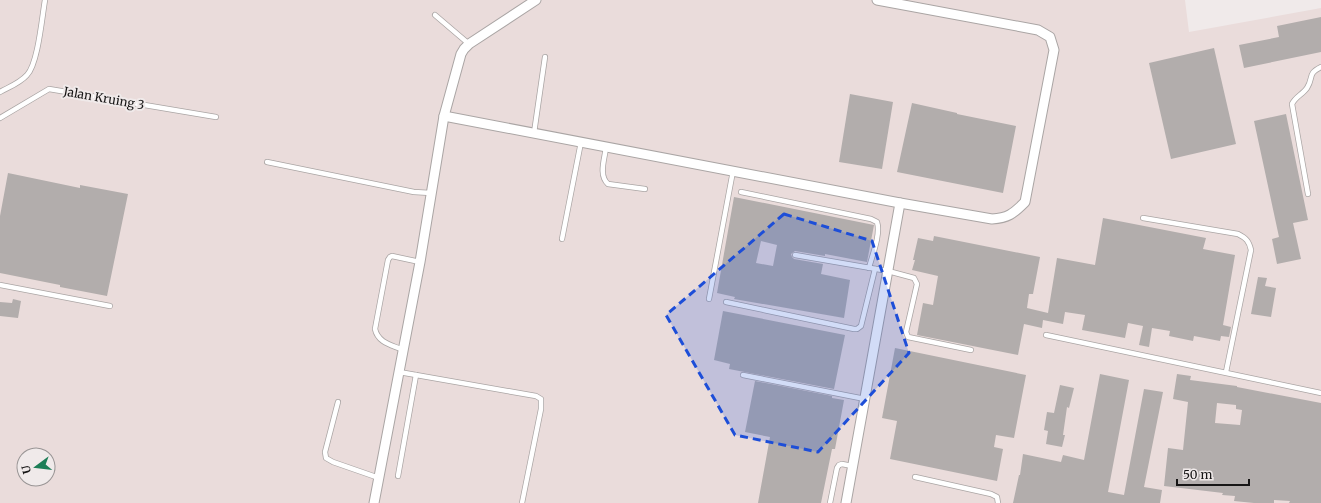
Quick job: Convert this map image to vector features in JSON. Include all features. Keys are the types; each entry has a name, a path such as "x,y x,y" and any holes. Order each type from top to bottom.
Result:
{"street":[{"path":"374,503 420,262 444,116 461,54 469,44 536,0"},
{"path":"444,116 900,203 992,219 1004,218 1014,213 1025,202 1054,50 1050,37 1038,30 877,0"},
{"path":"846,503 900,203"}],"lane":[{"path":"0,92 27,75 34,64 46,0"},
{"path":"435,15 469,44"},
{"path":"534,133 545,57"},
{"path":"1308,194 1292,104 1293,101 1307,89 1311,74 1321,67"},
{"name":"Jalan Kruing 3","path":"0,118 49,89 216,117"},
{"path":"562,239 581,142"},
{"path":"606,147 602,175 605,181 608,184 646,189"},
{"path":"267,162 414,192 431,193"},
{"path":"709,299 733,171"},
{"path":"726,302 858,329 860,326 872,268 879,227 877,222 871,219 741,192"},
{"path":"1143,218 1238,234 1246,238 1250,244 1251,250 1226,372"},
{"path":"795,255 910,276 916,280 916,287 906,332 908,337 971,350"},
{"path":"403,350 380,340 375,329 388,260 392,256 420,262"},
{"path":"0,285 110,306"},
{"path":"1046,335 1321,393"},
{"path":"399,372 536,396 541,399 541,409 522,503"},
{"path":"398,476 416,375"},
{"path":"743,375 865,399"},
{"path":"338,402 325,452 326,458 333,462 379,478"},
{"path":"830,503 837,468 842,464 852,466"},
{"path":"915,477 991,494 997,497 998,503"}],"highlighted area":[{"path":"784,214 872,241 909,353 818,452 735,435 666,315"}],"shaded area":[{"path":"0,0 1185,0 1189,32 1321,8 1321,503 0,503"}],"building":[{"path":"1321,17 1321,52 1244,68 1239,45 1279,37 1277,26"},
{"path":"1214,48 1236,144 1171,159 1149,63"},
{"path":"850,94 893,102 882,169 839,162"},
{"path":"912,103 1016,126 1003,193 897,172"},
{"path":"1286,114 1308,220 1293,223 1301,259 1277,264 1272,239 1279,237 1254,121"},
{"path":"8,173 80,188 80,185 128,194 107,296 0,273 0,216"},
{"path":"734,197 874,225 867,262 825,254 825,256 795,251 791,254 794,259 823,264 821,274 850,280 844,318 734,299 735,297 717,293","holes":["761,241 777,245 773,266 756,263"]},
{"path":"1103,218 1206,238 1203,249 1235,255 1223,325 1231,327 1229,337 1221,336 1220,341 1194,336 1193,341 1169,336 1170,331 1152,328 1149,347 1139,345 1143,326 1128,323 1125,338 1082,330 1085,315 1065,312 1063,324 1043,320 1042,328 1024,324 1018,355 917,335 923,303 933,305 938,276 912,270 918,238 933,241 934,236 1040,257 1033,294 1029,294 1027,308 1048,313 1057,258 1095,265"},
{"path":"1258,277 1267,278 1265,286 1276,288 1271,317 1251,314"},
{"path":"13,299 21,301 18,318 0,316 0,302 12,303"},
{"path":"723,311 845,335 834,389 729,369 730,364 714,360"},
{"path":"895,348 1026,375 1014,438 996,435 994,447 1003,449 997,481 890,459 897,421 882,418"},
{"path":"1100,374 1129,380 1108,492 1124,495 1144,389 1163,392 1144,487 1162,490 1160,503 1013,503 1020,475 1023,454 1061,462 1063,455 1084,460"},
{"path":"1177,374 1191,376 1190,380 1237,386 1321,403 1321,503 1289,503 1290,501 1274,500 1274,503 1234,501 1235,496 1222,495 1223,493 1164,486 1168,448 1183,450 1188,402 1173,399","holes":["1217,403 1236,405 1236,409 1242,410 1240,425 1215,423"]},
{"path":"755,381 832,396 832,398 844,400 835,449 832,449 821,503 758,503 770,437 745,432"},
{"path":"1060,385 1074,388 1069,408 1067,407 1063,435 1065,435 1062,447 1046,444 1048,431 1044,430 1047,412 1054,413"}]}
